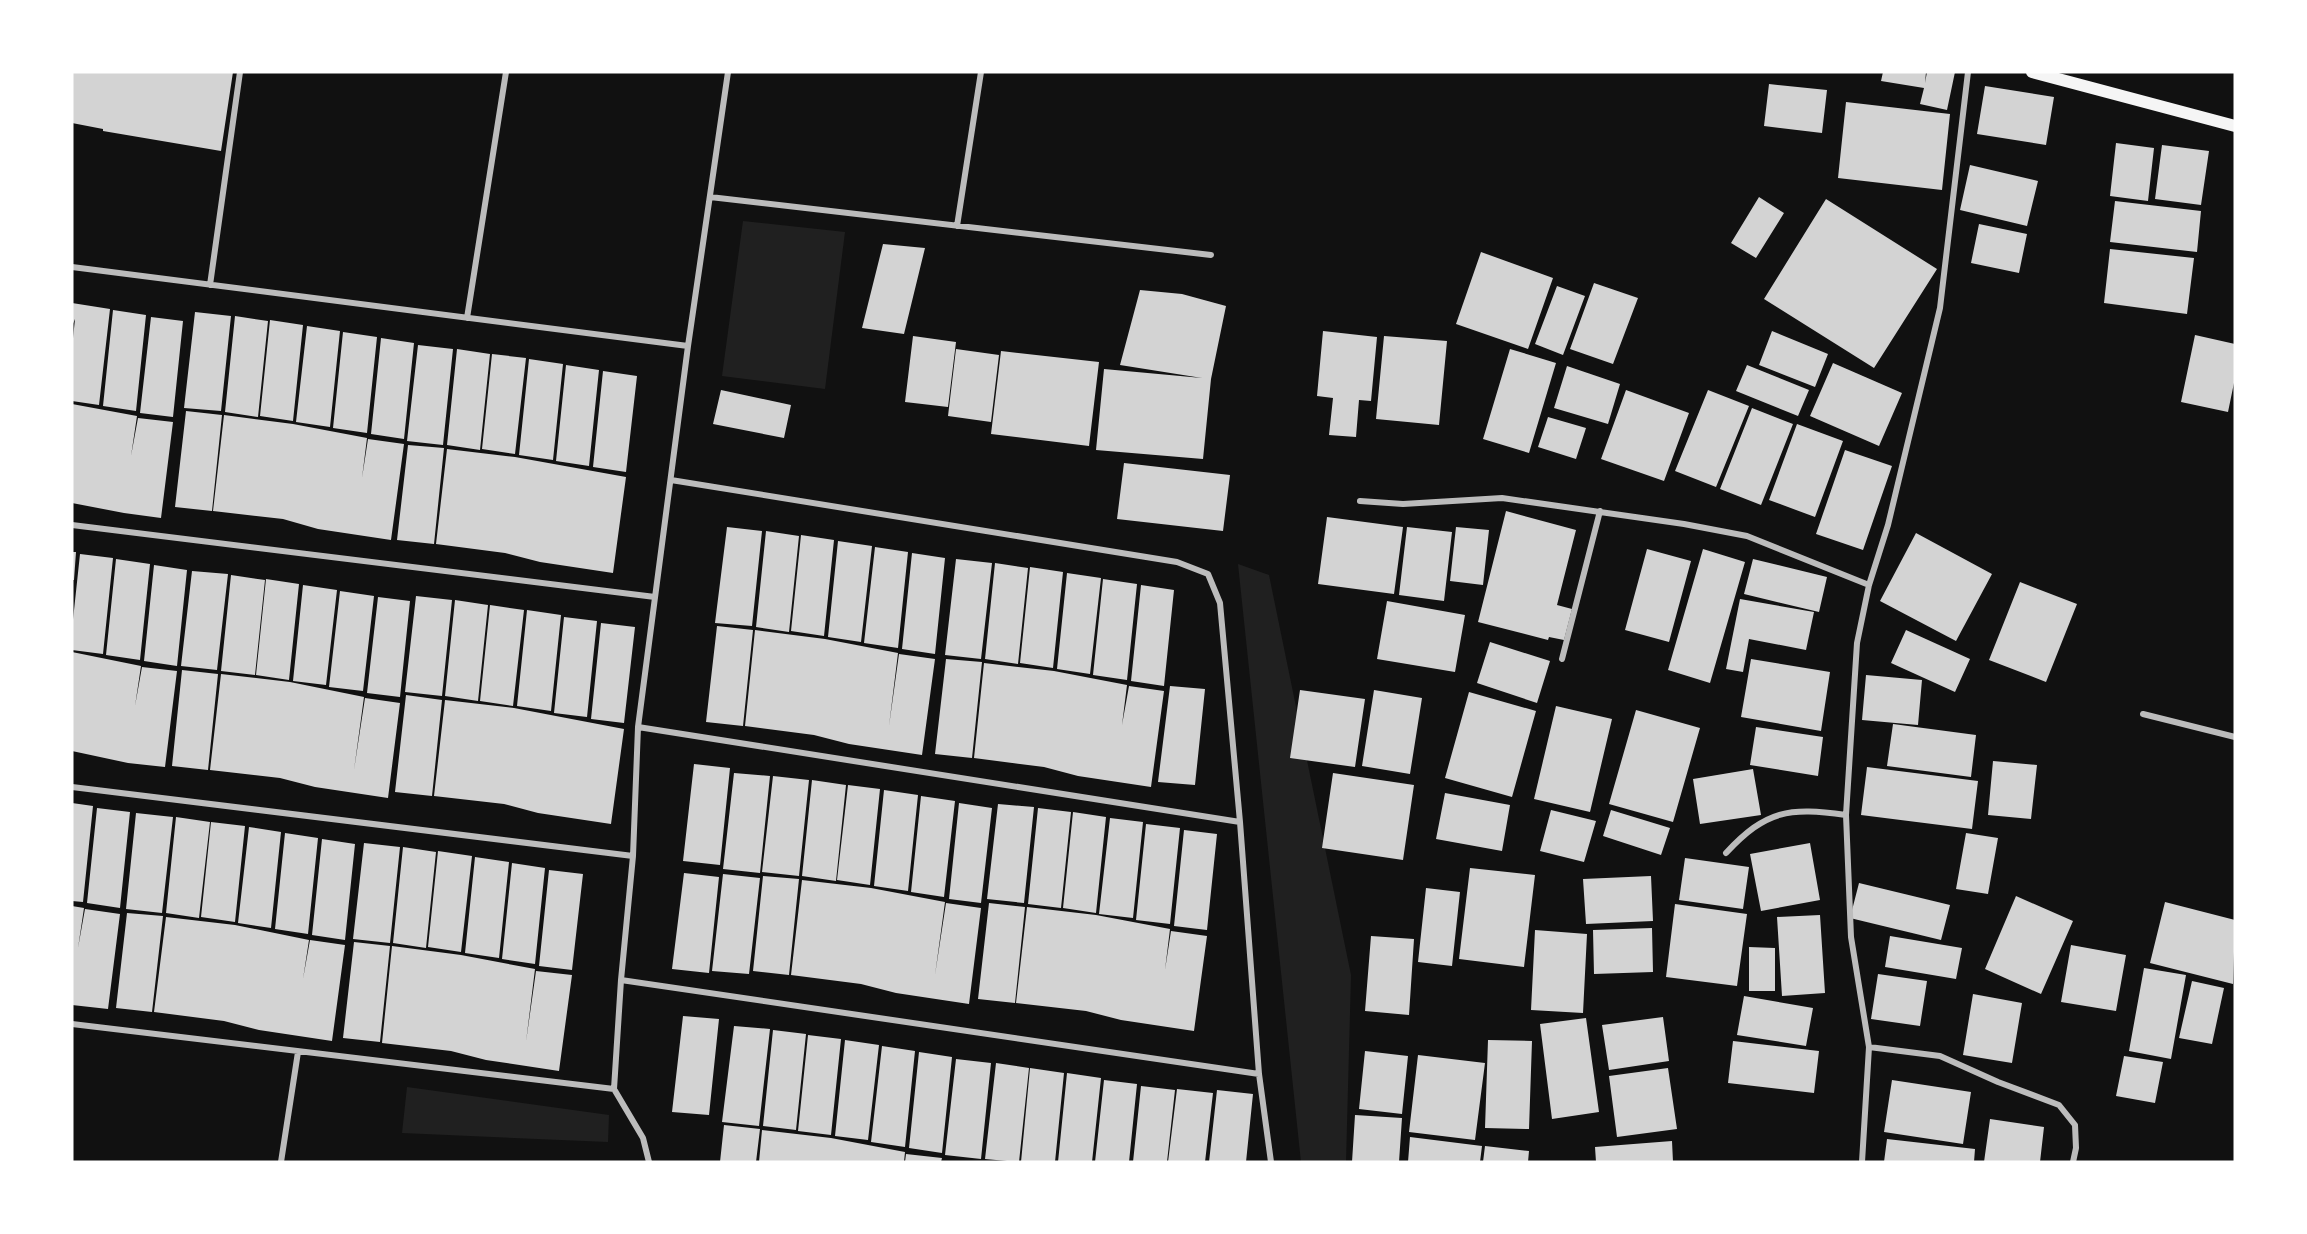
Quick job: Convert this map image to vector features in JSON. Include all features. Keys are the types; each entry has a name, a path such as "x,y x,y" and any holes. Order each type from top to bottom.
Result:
{"main road":[{"path":"2032,72 2235,126"}],"street":[{"path":"210,285 240,72"},
{"path":"467,318 506,72"},
{"path":"649,1162 643,1138 614,1089 621,980 633,856 638,727 688,346 728,72"},
{"path":"957,226 981,72"},
{"path":"1862,1162 1869,1047 1851,937 1846,815 1857,643 1869,585 1888,525 1940,308 1968,72"},
{"path":"710,197 1211,255"},
{"path":"72,267 688,346"},
{"path":"671,480 1177,562 1208,574 1220,603 1240,822 1259,1074 1271,1162"},
{"path":"1360,501 1403,504 1502,498 1684,524 1747,536 1869,585"},
{"path":"1562,659 1600,511"},
{"path":"72,525 655,597"},
{"path":"2144,714 2235,737"},
{"path":"638,727 1240,822"},
{"path":"72,787 633,856"},
{"path":"1726,853 1743,835 1778,814 1800,811 1846,815"},
{"path":"621,980 1259,1074"},
{"path":"72,1024 614,1089"},
{"path":"1869,1047 1940,1056 1998,1082 2059,1105 2075,1125 2076,1148 2073,1162"},
{"path":"280,1162 298,1052"}],"shaded area":[{"path":"743,221 845,232 825,389 722,376"},
{"path":"1238,564 1269,575 1351,975 1346,1162 1301,1162"},
{"path":"407,1087 609,1115 608,1142 402,1133"}],"building":[{"path":"72,72 233,72 221,151 103,131 103,129 72,123"},
{"path":"1883,72 1926,72 1925,83 1927,72 1955,72 1947,110 1920,104 1924,88 1881,81"},
{"path":"1769,84 1827,90 1822,133 1764,126"},
{"path":"1985,86 2054,97 2046,145 1977,134"},
{"path":"1846,102 1950,114 1942,190 1838,178"},
{"path":"2116,143 2154,148 2148,201 2110,196"},
{"path":"2162,145 2209,151 2201,205 2155,199"},
{"path":"1970,165 2038,181 2027,226 1960,210"},
{"path":"1759,197 1784,213 1756,258 1731,243"},
{"path":"1826,199 1937,269 1874,368 1764,299"},
{"path":"2115,201 2201,211 2197,252 2110,242"},
{"path":"1979,224 2027,234 2019,273 1971,263"},
{"path":"883,244 925,248 904,334 862,328"},
{"path":"2110,249 2194,258 2187,314 2104,303"},
{"path":"1481,252 1553,278 1528,349 1456,324"},
{"path":"1594,283 1638,298 1613,364 1570,349"},
{"path":"1557,286 1585,296 1563,355 1535,344"},
{"path":"1140,290 1182,294 1226,306 1211,379 1203,459 1096,450 1104,369 1202,378 1120,365"},
{"path":"72,303 110,309 99,405 72,401 72,348 75,319 72,326"},
{"path":"113,310 146,315 136,411 103,406"},
{"path":"195,312 231,316 221,411 184,408"},
{"path":"235,316 268,321 258,417 225,412"},
{"path":"151,317 183,321 173,417 140,413"},
{"path":"270,320 303,325 293,421 260,416"},
{"path":"307,326 340,331 330,427 296,422"},
{"path":"1323,331 1377,337 1371,401 1359,400 1356,437 1329,435 1333,398 1317,396"},
{"path":"1772,331 1828,354 1815,387 1759,365"},
{"path":"343,332 377,337 367,433 333,428"},
{"path":"2195,335 2235,344 2235,378 2228,412 2181,402"},
{"path":"913,336 956,342 948,407 905,402"},
{"path":"1384,336 1447,341 1439,425 1376,419"},
{"path":"381,338 414,343 404,439 371,434"},
{"path":"418,345 453,349 443,445 407,441"},
{"path":"457,349 490,354 480,450 447,445"},
{"path":"956,349 999,355 991,422 948,416"},
{"path":"1510,349 1556,363 1529,453 1483,439"},
{"path":"1001,351 1099,362 1089,446 991,434"},
{"path":"492,354 526,358 515,454 482,449"},
{"path":"529,359 563,364 553,460 519,455"},
{"path":"1833,363 1902,393 1879,446 1810,416"},
{"path":"566,365 599,370 589,466 556,461"},
{"path":"1747,365 1809,390 1798,416 1736,391"},
{"path":"1567,366 1620,384 1608,424 1554,408"},
{"path":"603,371 637,376 626,472 593,467"},
{"path":"721,390 791,405 784,438 713,424"},
{"path":"1626,390 1689,413 1664,481 1601,459"},
{"path":"1708,390 1749,406 1716,487 1675,471"},
{"path":"72,404 137,416 131,456 138,418 173,422 161,518 72,503"},
{"path":"1752,408 1793,424 1761,505 1720,489"},
{"path":"186,411 222,415 212,511 175,507"},
{"path":"224,415 293,424 367,438 362,478 368,439 404,444 391,540 318,529 283,519 213,511"},
{"path":"1548,417 1586,428 1576,459 1538,447"},
{"path":"1797,424 1843,441 1815,517 1769,500"},
{"path":"408,445 444,448 434,544 397,540"},
{"path":"447,449 515,457 626,477 613,573 540,562 505,553 436,544"},
{"path":"1845,450 1892,466 1863,550 1816,534"},
{"path":"1124,463 1230,475 1223,531 1117,519"},
{"path":"1506,511 1576,530 1557,605 1572,609 1564,640 1549,637 1548,640 1478,622"},
{"path":"1327,517 1403,527 1394,594 1318,584"},
{"path":"727,527 762,531 752,626 715,623"},
{"path":"1407,527 1452,532 1444,601 1399,595"},
{"path":"1456,527 1489,530 1483,585 1450,581"},
{"path":"766,531 799,536 789,632 756,627"},
{"path":"1916,533 1992,574 1956,641 1880,601"},
{"path":"801,535 834,540 824,636 791,631"},
{"path":"838,541 872,546 861,642 828,637"},
{"path":"875,547 908,552 898,648 864,643"},
{"path":"1647,549 1691,561 1669,642 1625,630"},
{"path":"1703,549 1745,562 1710,683 1668,670"},
{"path":"72,552 76,552 74,580 72,580"},
{"path":"912,553 945,558 935,654 902,649"},
{"path":"80,554 113,558 103,654 72,650"},
{"path":"116,559 150,564 140,660 106,655"},
{"path":"956,559 992,563 981,659 945,655"},
{"path":"1753,559 1827,577 1819,612 1744,594"},
{"path":"995,563 1028,568 1018,664 985,659"},
{"path":"154,565 187,570 177,666 144,661"},
{"path":"1030,567 1063,572 1053,668 1020,663"},
{"path":"192,571 228,574 217,670 181,666"},
{"path":"1067,573 1101,578 1090,674 1057,669"},
{"path":"231,575 265,580 255,675 221,671"},
{"path":"266,579 299,584 289,680 256,675"},
{"path":"1103,579 1137,584 1127,680 1093,675"},
{"path":"2020,582 2077,604 2046,682 1989,660"},
{"path":"303,585 337,590 326,685 293,681"},
{"path":"1141,585 1174,590 1164,686 1131,681"},
{"path":"340,591 374,596 363,691 329,687"},
{"path":"416,596 452,600 442,696 405,692"},
{"path":"378,597 410,601 400,697 367,693"},
{"path":"1740,599 1814,612 1806,650 1749,639 1743,672 1726,669"},
{"path":"455,600 488,605 478,701 445,696"},
{"path":"1387,601 1465,615 1455,672 1377,659"},
{"path":"490,605 524,610 513,706 480,701"},
{"path":"527,610 561,615 551,711 517,706"},
{"path":"564,617 597,621 587,717 554,713"},
{"path":"601,623 635,627 624,723 591,719"},
{"path":"717,626 753,630 743,726 706,722"},
{"path":"755,630 825,639 898,653 889,726 899,654 935,659 922,755 849,744 814,735 745,726"},
{"path":"1906,630 1970,659 1955,692 1891,663"},
{"path":"1490,642 1550,661 1537,703 1477,683"},
{"path":"72,652 141,666 135,706 142,667 177,671 165,767 128,763 72,751"},
{"path":"946,659 982,662 972,758 935,754"},
{"path":"1751,659 1830,672 1821,731 1741,717"},
{"path":"984,663 1054,671 1127,685 1122,725 1129,686 1164,691 1151,787 1078,776 1044,767 974,758"},
{"path":"182,670 218,674 208,770 172,766"},
{"path":"221,674 290,682 364,697 354,770 365,698 400,703 388,798 315,787 280,778 210,770"},
{"path":"1866,675 1922,680 1918,725 1862,720"},
{"path":"1170,686 1205,689 1195,785 1158,782"},
{"path":"1300,690 1365,699 1355,767 1290,758"},
{"path":"1374,690 1422,698 1410,774 1362,766"},
{"path":"1469,692 1536,711 1512,797 1445,778"},
{"path":"406,695 442,700 432,796 395,792"},
{"path":"445,700 514,708 624,729 611,824 538,813 504,804 434,796"},
{"path":"1556,706 1612,719 1590,812 1534,799"},
{"path":"1636,710 1700,728 1673,822 1609,804"},
{"path":"1893,724 1976,735 1971,777 1887,766"},
{"path":"1756,727 1823,737 1818,776 1750,765"},
{"path":"1993,761 2037,765 2031,819 1988,815"},
{"path":"694,764 730,768 720,865 683,861"},
{"path":"1867,767 1978,781 1972,829 1861,815"},
{"path":"1753,769 1761,815 1700,824 1693,779"},
{"path":"734,773 770,776 760,873 723,869"},
{"path":"1333,773 1414,785 1403,860 1322,848"},
{"path":"773,776 809,780 799,876 762,872"},
{"path":"812,780 846,785 836,881 802,876"},
{"path":"848,785 880,789 870,885 837,880"},
{"path":"884,790 918,795 908,891 874,886"},
{"path":"1445,793 1510,805 1502,851 1436,839"},
{"path":"921,796 955,801 944,897 911,892"},
{"path":"72,803 93,806 83,902 72,901"},
{"path":"959,803 992,808 981,903 949,899"},
{"path":"998,804 1034,807 1024,903 987,899"},
{"path":"97,808 130,812 120,908 87,903"},
{"path":"1038,808 1071,812 1061,908 1028,904"},
{"path":"1551,810 1596,821 1584,862 1540,851"},
{"path":"1611,810 1670,828 1661,855 1603,836"},
{"path":"1073,812 1106,817 1096,913 1063,908"},
{"path":"136,813 173,817 162,913 126,909"},
{"path":"176,817 210,822 199,918 166,913"},
{"path":"1110,818 1143,822 1133,918 1099,914"},
{"path":"211,822 245,826 235,922 201,917"},
{"path":"1146,824 1180,828 1170,924 1136,920"},
{"path":"249,827 281,832 271,928 238,923"},
{"path":"1184,830 1217,834 1207,930 1174,926"},
{"path":"285,833 318,838 308,934 275,929"},
{"path":"1966,833 1998,838 1988,894 1956,889"},
{"path":"322,839 355,844 345,940 312,935"},
{"path":"364,843 400,847 390,943 353,939"},
{"path":"1810,843 1820,900 1761,911 1750,854"},
{"path":"403,847 436,852 426,948 393,943"},
{"path":"438,851 472,856 461,952 428,947"},
{"path":"475,857 509,862 499,958 465,953"},
{"path":"1685,858 1749,867 1743,909 1679,900"},
{"path":"512,863 545,868 535,964 502,959"},
{"path":"1470,868 1535,875 1524,967 1459,959"},
{"path":"549,870 583,874 572,970 539,966"},
{"path":"684,873 719,877 709,973 672,969"},
{"path":"723,874 760,878 749,974 712,971"},
{"path":"763,876 799,879 789,975 753,971"},
{"path":"1651,876 1653,921 1586,924 1583,879"},
{"path":"802,880 871,888 945,902 935,975 946,903 981,908 969,1004 896,993 861,984 791,975"},
{"path":"1859,883 1950,905 1941,940 1850,918"},
{"path":"1426,888 1460,892 1452,966 1418,962"},
{"path":"2016,896 2073,921 2041,994 1985,969"},
{"path":"2165,902 2235,920 2233,984 2150,963"},
{"path":"989,903 1025,907 1015,1003 978,999"},
{"path":"1675,904 1747,914 1737,986 1666,977"},
{"path":"72,906 84,908 78,948 85,909 120,914 108,1009 72,1005"},
{"path":"1027,907 1096,915 1170,929 1165,970 1171,931 1207,936 1194,1031 1121,1020 1086,1011 1016,1003"},
{"path":"127,913 163,916 152,1012 116,1008"},
{"path":"1820,915 1825,993 1782,996 1777,917"},
{"path":"166,917 235,925 309,940 303,979 310,940 345,945 332,1041 259,1030 224,1021 154,1012"},
{"path":"1652,928 1653,972 1594,974 1593,930"},
{"path":"1535,930 1587,934 1583,1013 1531,1010"},
{"path":"1371,936 1414,939 1409,1015 1365,1011"},
{"path":"1890,936 1962,948 1956,979 1885,967"},
{"path":"354,942 390,946 380,1042 343,1038"},
{"path":"2071,945 2126,955 2116,1011 2061,1002"},
{"path":"392,946 461,955 535,969 526,1042 536,971 572,975 559,1071 486,1060 451,1051 382,1043"},
{"path":"1749,947 1775,948 1775,991 1749,991"},
{"path":"2144,968 2186,975 2171,1059 2129,1051"},
{"path":"1878,974 1927,981 1920,1026 1871,1019"},
{"path":"2192,981 2224,988 2212,1044 2179,1038"},
{"path":"1973,994 2022,1003 2012,1063 1963,1055"},
{"path":"1744,996 1813,1008 1806,1046 1737,1035"},
{"path":"683,1016 719,1019 709,1115 672,1112"},
{"path":"1663,1017 1669,1061 1609,1070 1602,1025"},
{"path":"1586,1018 1599,1112 1552,1119 1540,1024"},
{"path":"734,1026 770,1029 759,1126 722,1122"},
{"path":"773,1030 806,1034 796,1130 763,1126"},
{"path":"808,1035 841,1039 831,1135 798,1131"},
{"path":"845,1040 879,1045 868,1140 835,1136"},
{"path":"1488,1040 1532,1041 1529,1129 1485,1128"},
{"path":"1733,1041 1819,1051 1814,1093 1728,1083"},
{"path":"882,1046 915,1051 905,1147 871,1142"},
{"path":"1365,1051 1408,1056 1402,1114 1359,1109"},
{"path":"919,1052 952,1057 942,1153 909,1148"},
{"path":"1418,1055 1485,1063 1475,1140 1409,1132"},
{"path":"2124,1056 2163,1062 2155,1103 2116,1096"},
{"path":"956,1059 991,1063 981,1159 945,1155"},
{"path":"996,1063 1029,1068 1019,1162 985,1159"},
{"path":"1030,1068 1064,1073 1055,1162 1021,1162"},
{"path":"1668,1068 1677,1129 1617,1137 1609,1076"},
{"path":"1067,1073 1101,1078 1092,1162 1058,1162"},
{"path":"1104,1080 1137,1084 1129,1162 1095,1162"},
{"path":"1892,1080 1971,1092 1963,1144 1884,1132"},
{"path":"1141,1086 1175,1090 1167,1162 1133,1162"},
{"path":"1177,1089 1213,1093 1205,1162 1168,1162"},
{"path":"1217,1090 1253,1094 1246,1162 1209,1162"},
{"path":"1355,1115 1402,1118 1399,1162 1352,1162"},
{"path":"1990,1119 2044,1127 2040,1162 1984,1162"},
{"path":"724,1125 760,1129 756,1162 720,1162"},
{"path":"762,1130 831,1138 905,1152 904,1162 759,1162"},
{"path":"1410,1137 1482,1146 1480,1162 1408,1162"},
{"path":"1887,1139 1975,1149 1974,1162 1884,1162"},
{"path":"1672,1141 1673,1162 1596,1162 1595,1147"},
{"path":"1485,1146 1529,1151 1528,1162 1483,1162"},
{"path":"906,1154 942,1158 941,1162 905,1162"}]}
